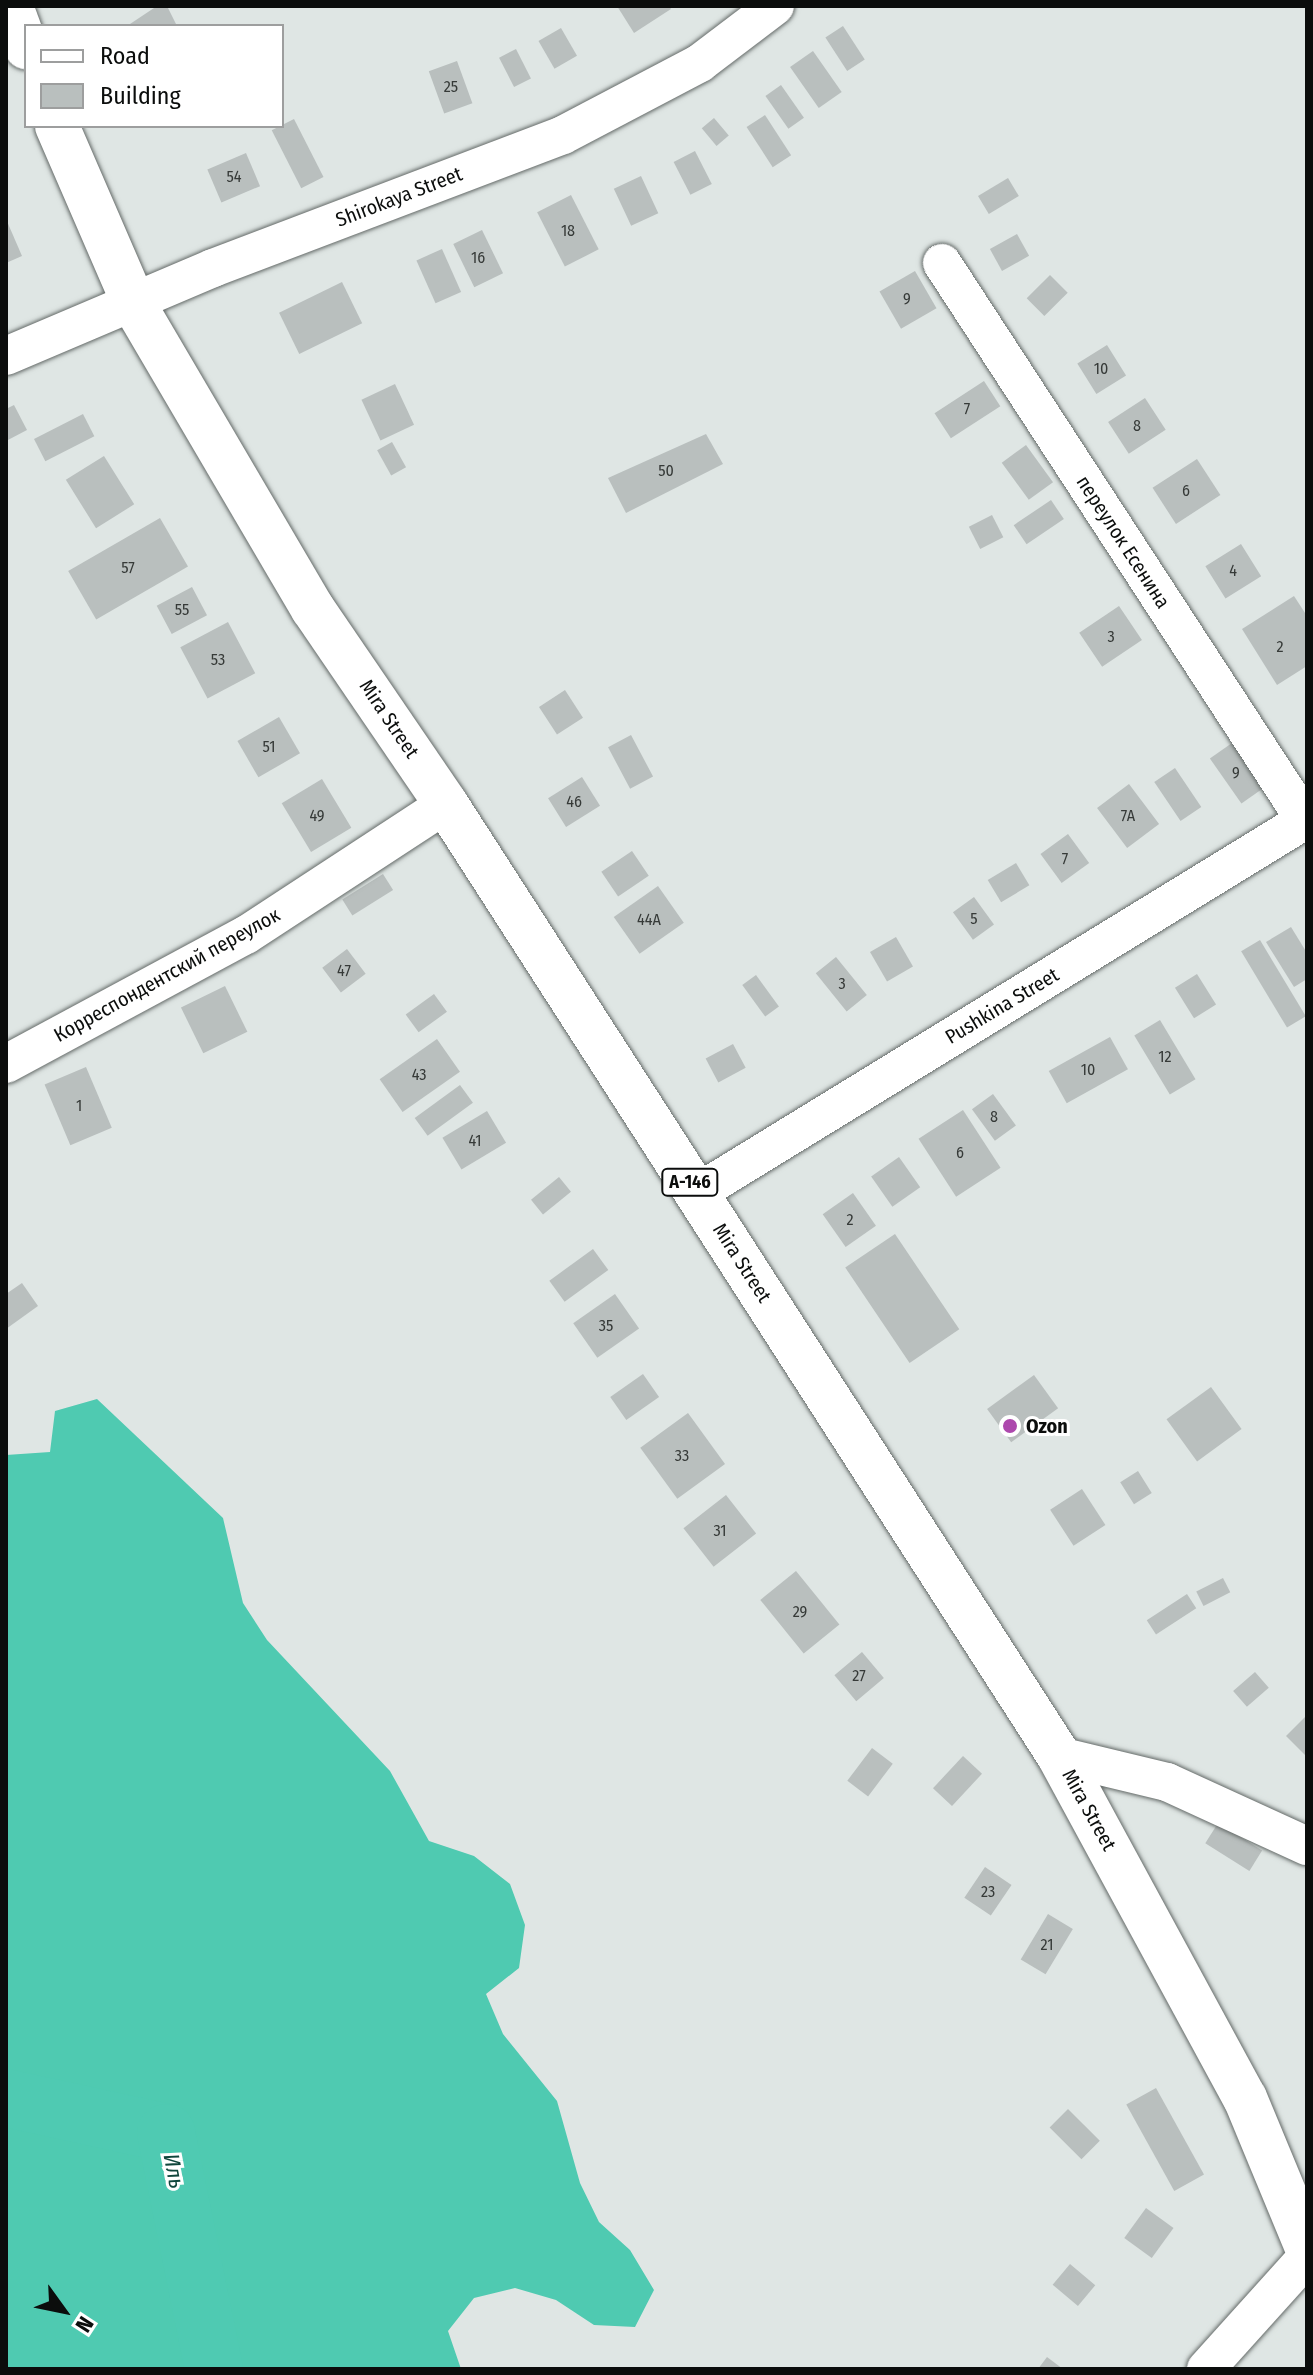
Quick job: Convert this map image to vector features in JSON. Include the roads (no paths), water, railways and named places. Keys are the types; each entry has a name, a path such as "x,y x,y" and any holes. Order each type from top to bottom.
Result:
{"highway":[{"path":"11,6 24,42"},
{"name":"Mira Street","path":"58,128 135,306 313,609 446,804 1059,1756 1245,2098 1307,2248"}],"street":[{"name":"Shirokaya Street","path":"6,356 135,306 213,268 563,135 700,63 775,6"},
{"name":"переулок Есенина","path":"942,263 1306,820"},
{"name":"Корреспондентский переулок","path":"6,1064 246,935 446,804"},
{"name":"Pushkina Street","path":"697,1193 1306,820"},
{"path":"1059,1756 1167,1782 1307,1846"},
{"path":"1206,2369 1307,2257"}],"waterway":[{"name":"Иль","path":"6,2098 166,2133 214,2369"}],"place":[{"name":"Ozon","path":"1010,1426"}]}
